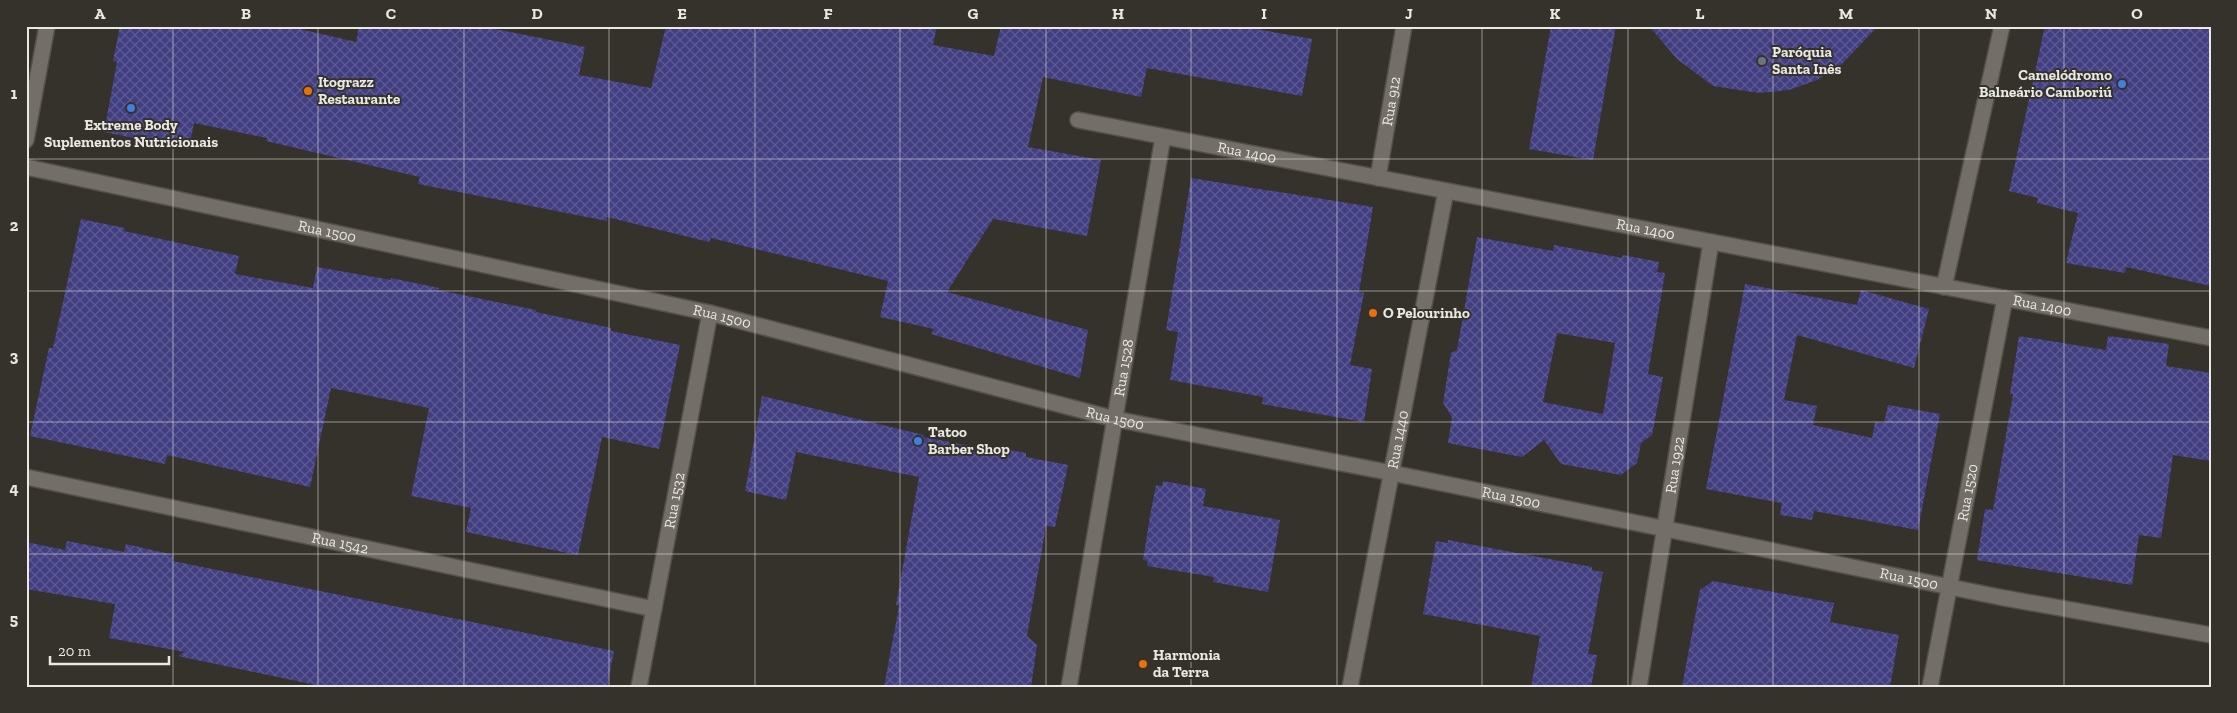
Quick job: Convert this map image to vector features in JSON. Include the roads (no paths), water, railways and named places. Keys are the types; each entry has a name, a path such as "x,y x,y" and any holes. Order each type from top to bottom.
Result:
{"street":[{"path":"26,140 47,26"},
{"name":"Rua 912","path":"1378,178 1404,26"},
{"path":"1944,287 2002,26"},
{"name":"Rua 1400","path":"1078,120 2211,338"},
{"name":"Rua 1528","path":"1069,687 1163,136"},
{"name":"Rua 1500","path":"26,167 710,313 1114,419 1392,473 1950,586 2211,635"},
{"name":"Rua 1440","path":"1350,687 1446,191"},
{"name":"Rua 1922","path":"1639,687 1711,242"},
{"name":"Rua 1520","path":"1930,687 2005,298"},
{"name":"Rua 1532","path":"639,687 710,313"},
{"name":"Rua 1542","path":"26,478 654,609"}],"place":[{"name":"Paróquia Santa Inês","path":"1762,61"},
{"name":"Camelódromo Balneário Camboriú","path":"2122,84"},
{"name":"Itograzz Restaurante","path":"308,91"},
{"name":"Extreme Body Suplementos Nutricionais","path":"131,108"},
{"name":"O Pelourinho","path":"1373,313"},
{"name":"Tatoo Barber Shop","path":"918,441"},
{"name":"Harmonia da Terra","path":"1143,664"}]}
